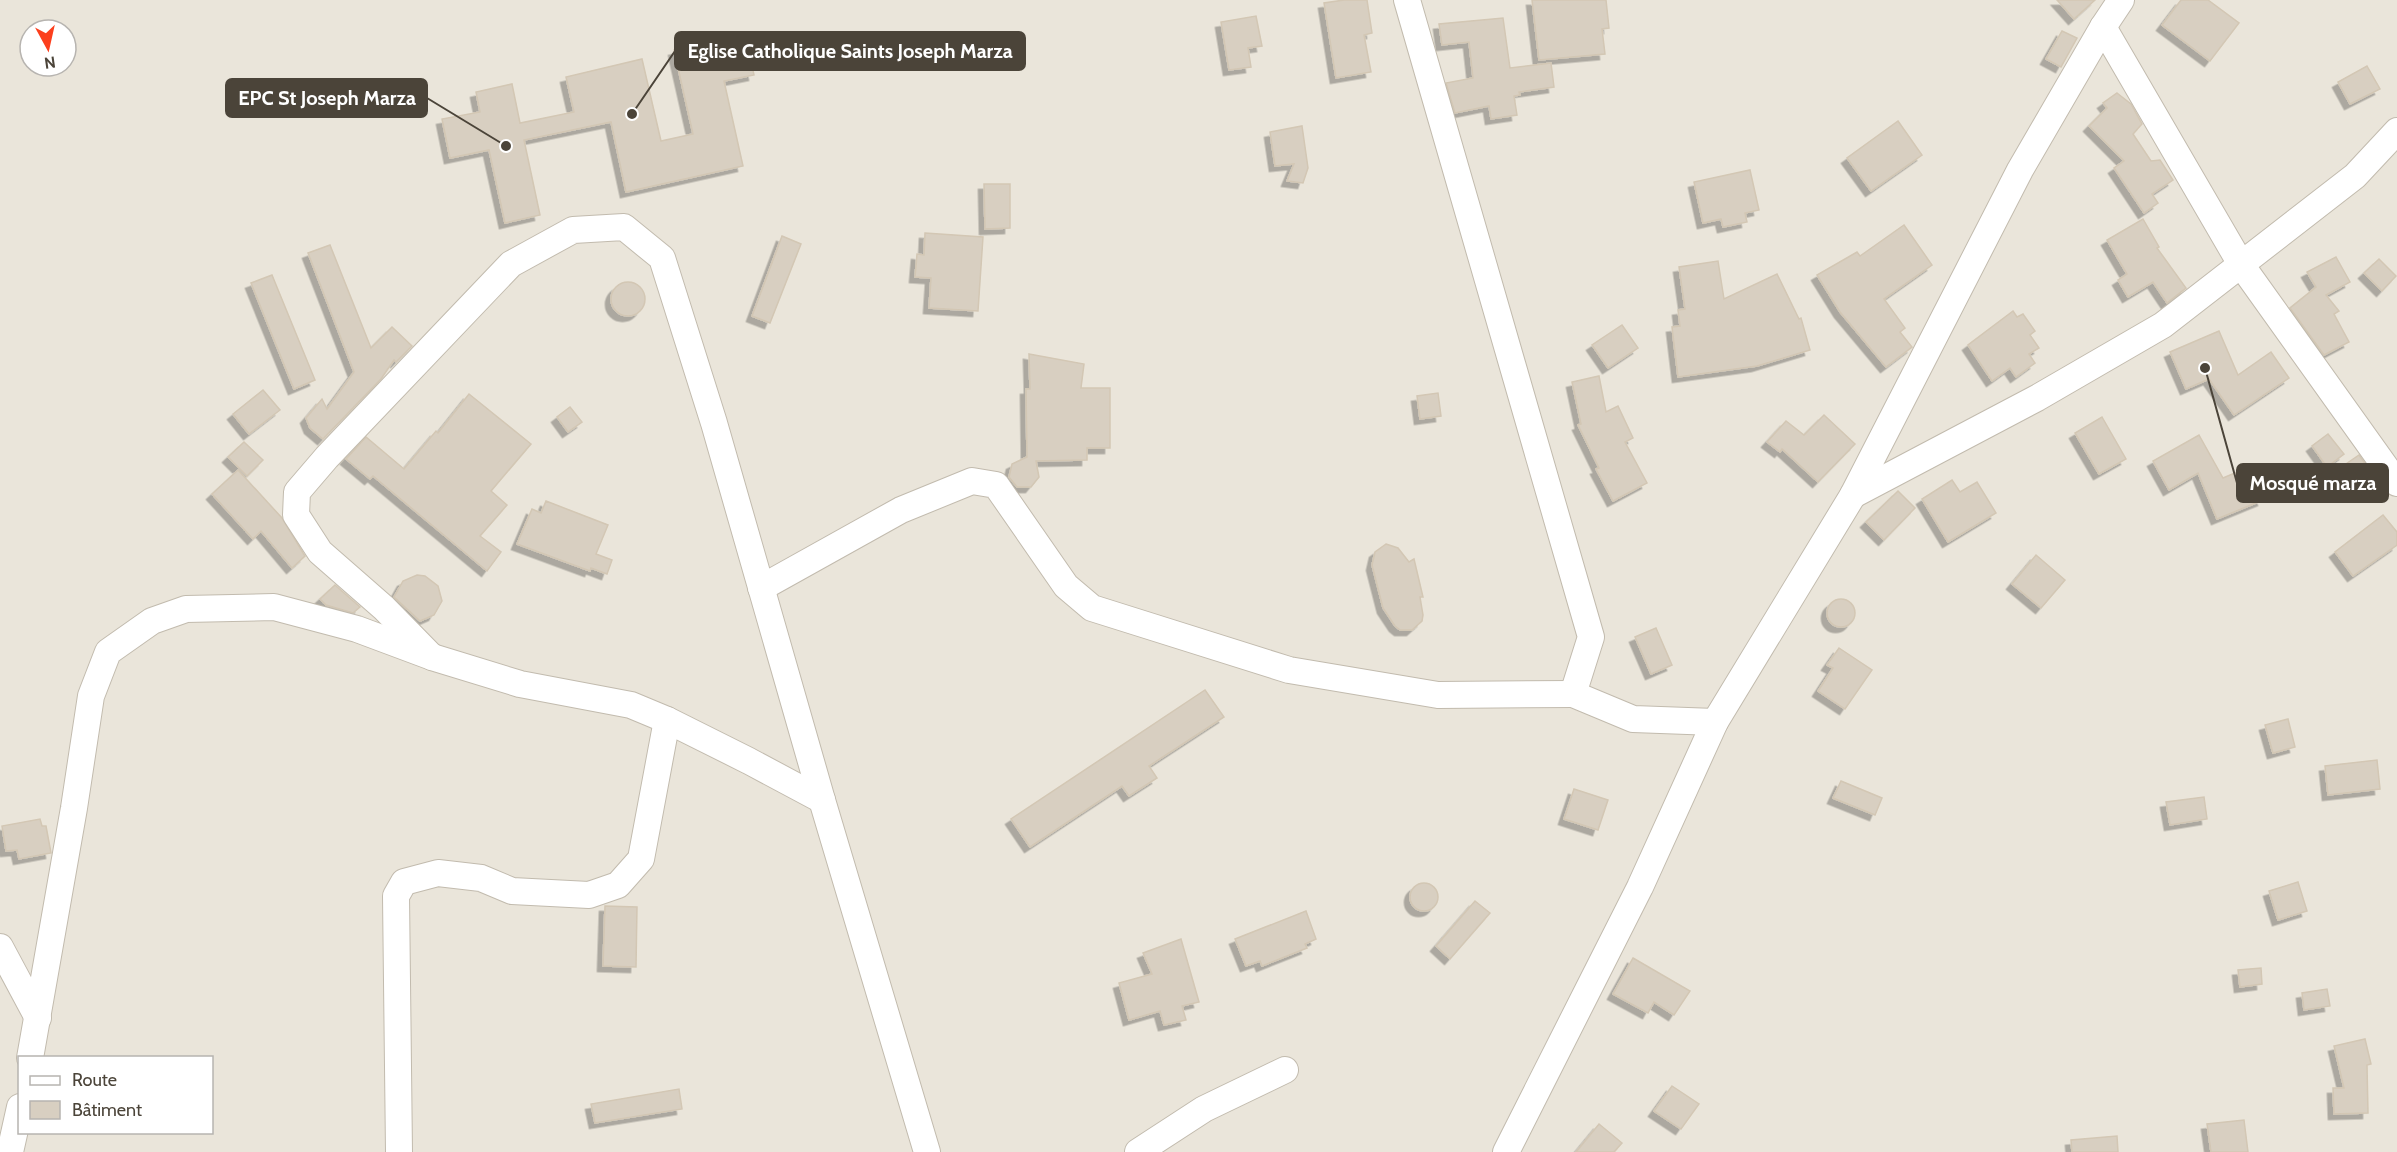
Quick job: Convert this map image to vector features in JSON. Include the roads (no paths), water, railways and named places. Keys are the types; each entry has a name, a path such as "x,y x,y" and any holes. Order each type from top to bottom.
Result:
{"street":[{"path":"1407,0 1591,637 1573,694"},
{"path":"1506,1152 1641,886 1715,722 1853,495 2020,170 2121,0"},
{"path":"2103,27 2242,266 2397,483"},
{"path":"1853,495 2037,398 2163,326 2355,176 2397,131"},
{"path":"432,657 384,608 320,552 296,515 297,492 327,457 512,264 573,230 624,227 662,258 714,423 822,800 927,1152"},
{"path":"761,588 901,510 972,481 996,485 1066,586 1092,608 1289,670 1438,695 1573,694 1633,719 1715,722"},
{"path":"30,1056 74,808 91,696 108,652 152,621 186,609 274,607 357,629 432,657 520,684 631,705 667,720 822,800"},
{"path":"399,1152 396,896 404,882 438,873 481,878 512,891 589,895 618,885 641,859 667,720"},
{"path":"0,947 38,1018"},
{"path":"1138,1152 1204,1109 1285,1070"},
{"path":"10,1152 18,1116"}],"place":[{"name":"Eglise Catholique Saints Joseph Marza","path":"632,114"},
{"name":"EPC St Joseph Marza","path":"506,146"},
{"name":"Mosqué marza","path":"2205,368"}]}
